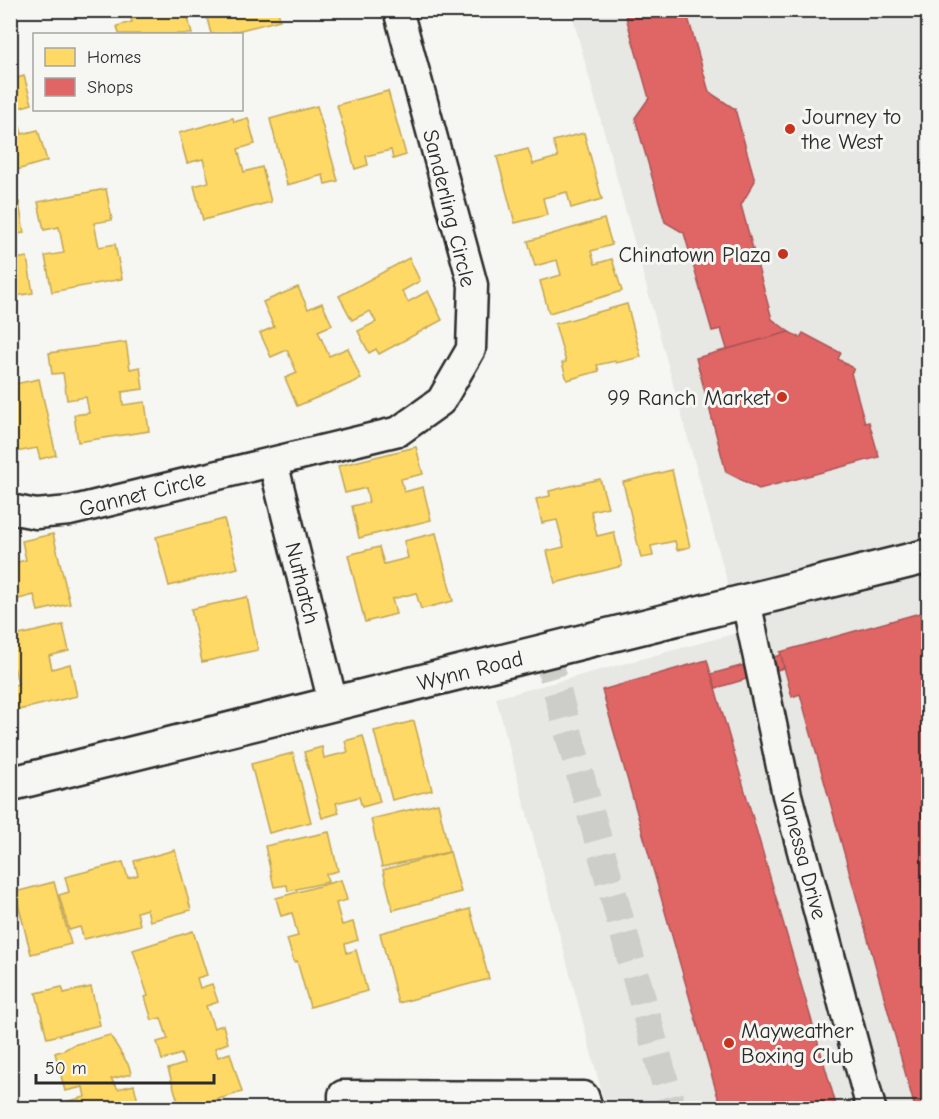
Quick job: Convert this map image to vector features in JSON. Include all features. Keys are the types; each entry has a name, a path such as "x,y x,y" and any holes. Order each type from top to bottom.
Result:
{"street":[{"name":"Sanderling Circle","path":"273,462 399,431 441,401 471,349 473,285 398,10"},
{"name":"Gannet Circle","path":"10,509 36,514 70,511 273,462"},
{"name":"Nuthatch","path":"273,462 333,704"},
{"name":"Wynn Road","path":"10,784 928,556"},
{"name":"Vanessa Drive","path":"746,601 787,795 871,1108"},
{"path":"343,1102 586,1102"}],"shaded area":[{"path":"571,11 928,11 928,1108 606,1108 496,698 741,632"}],"building: Homes":[{"path":"129,10 167,10 168,12 186,10 192,33 119,33 117,26 132,22"},
{"path":"205,10 278,10 280,20 229,33 211,33"},
{"path":"24,76 32,104 15,109 22,134 38,130 47,161 10,172 10,80"},
{"path":"388,91 406,155 393,159 391,150 366,156 368,165 355,169 337,105"},
{"path":"317,106 338,181 325,184 323,175 287,185 270,119"},
{"path":"233,118 234,122 248,118 255,144 238,149 244,172 262,167 271,202 203,220 194,186 209,182 203,159 187,163 179,133"},
{"path":"584,133 602,199 571,208 567,192 543,198 547,215 515,223 497,157 528,149 533,164 558,157 553,141"},
{"path":"106,189 112,220 94,223 99,247 115,244 122,279 52,292 45,256 64,253 59,227 44,230 38,202"},
{"path":"19,202 24,233 10,235 10,203"},
{"path":"604,219 612,245 591,251 595,264 612,259 622,291 549,313 540,281 561,275 557,260 535,266 528,241"},
{"path":"27,257 33,293 10,297 10,260"},
{"path":"409,258 420,281 402,291 408,302 428,291 442,320 379,354 376,349 369,353 358,331 376,322 370,311 352,320 339,296"},
{"path":"298,287 308,309 322,303 332,325 318,331 329,356 348,348 361,379 297,406 285,378 297,373 287,350 271,357 260,333 274,327 263,302"},
{"path":"627,304 641,357 597,365 599,371 567,380 562,363 566,362 555,324"},
{"path":"126,342 130,369 140,367 143,389 122,392 123,405 145,402 149,431 78,442 74,415 89,413 86,397 67,400 63,373 52,374 49,353"},
{"path":"39,379 56,455 40,459 37,448 10,453 10,385"},
{"path":"416,447 423,474 401,479 404,492 423,487 431,520 359,538 352,506 369,502 366,488 345,493 338,466"},
{"path":"672,470 690,547 677,550 675,541 651,546 653,556 641,558 623,482"},
{"path":"600,479 608,507 591,511 597,536 614,532 622,566 555,583 547,551 564,547 557,520 542,523 536,499 550,496 549,491"},
{"path":"224,519 238,568 169,586 156,537"},
{"path":"436,533 453,601 421,609 416,593 392,599 396,614 365,622 348,555 379,547 384,564 408,558 404,541"},
{"path":"53,534 70,604 38,611 34,595 11,601 15,617 10,618 10,564 26,560 22,541"},
{"path":"247,597 258,650 202,662 191,609"},
{"path":"63,625 69,651 49,656 52,669 70,664 77,696 10,712 10,686 18,684 14,667 10,668 10,637"},
{"path":"414,721 432,790 392,800 374,731"},
{"path":"363,736 380,802 362,807 359,797 336,803 339,813 322,818 304,752 322,747 324,758 348,752 345,741"},
{"path":"293,753 311,822 269,833 251,764"},
{"path":"438,803 449,852 382,867 371,819"},
{"path":"329,832 338,871 326,874 328,882 288,891 287,885 274,887 265,846"},
{"path":"175,850 191,910 150,921 147,909 137,912 140,925 84,939 80,927 69,930 59,895 69,892 65,877 123,862 128,878 138,875 134,861"},
{"path":"450,852 461,892 393,910 383,870"},
{"path":"341,880 347,900 336,903 342,925 353,922 358,940 345,944 347,953 356,950 367,991 310,1007 297,961 294,962 287,939 298,936 292,913 281,916 276,898"},
{"path":"54,882 71,944 31,954 15,892"},
{"path":"470,909 489,979 398,1003 380,933"},
{"path":"193,931 207,975 197,978 200,988 212,984 218,1002 206,1006 214,1028 223,1025 228,1043 215,1048 218,1057 230,1053 242,1092 189,1108 180,1108 168,1069 184,1064 181,1054 162,1060 157,1042 168,1039 161,1018 152,1020 145,997 148,996 133,950"},
{"path":"62,987 64,993 91,987 100,1025 47,1038 36,993"},
{"path":"110,1035 129,1066 131,1074 111,1079 118,1089 134,1085 138,1102 128,1108 71,1108 69,1101 85,1097 83,1087 65,1091 55,1053 73,1045"}],"building: Shops":[{"path":"624,10 686,10 709,92 735,109 755,181 741,205 772,319 789,332 727,349 721,329 712,331 684,233 665,222 635,118 649,98"},
{"name":"99 Ranch Market","path":"789,332 800,338 803,333 841,353 838,359 854,369 851,373 865,423 869,422 879,457 759,489 726,472 696,358"},
{"path":"920,613 928,643 928,659 924,661 928,677 928,1108 915,1108 800,694 792,697 780,652"},
{"path":"781,655 784,668 716,688 711,674"},
{"path":"707,660 837,1108 721,1108 602,690"}],"tunnel":[{"path":"546,651 672,1108"}],"place":[{"name":"Journey to the West","path":"790,129"},
{"name":"Chinatown Plaza","path":"783,254"},
{"name":"99 Ranch Market","path":"782,397"},
{"name":"Mayweather Boxing Club","path":"729,1043"}]}
